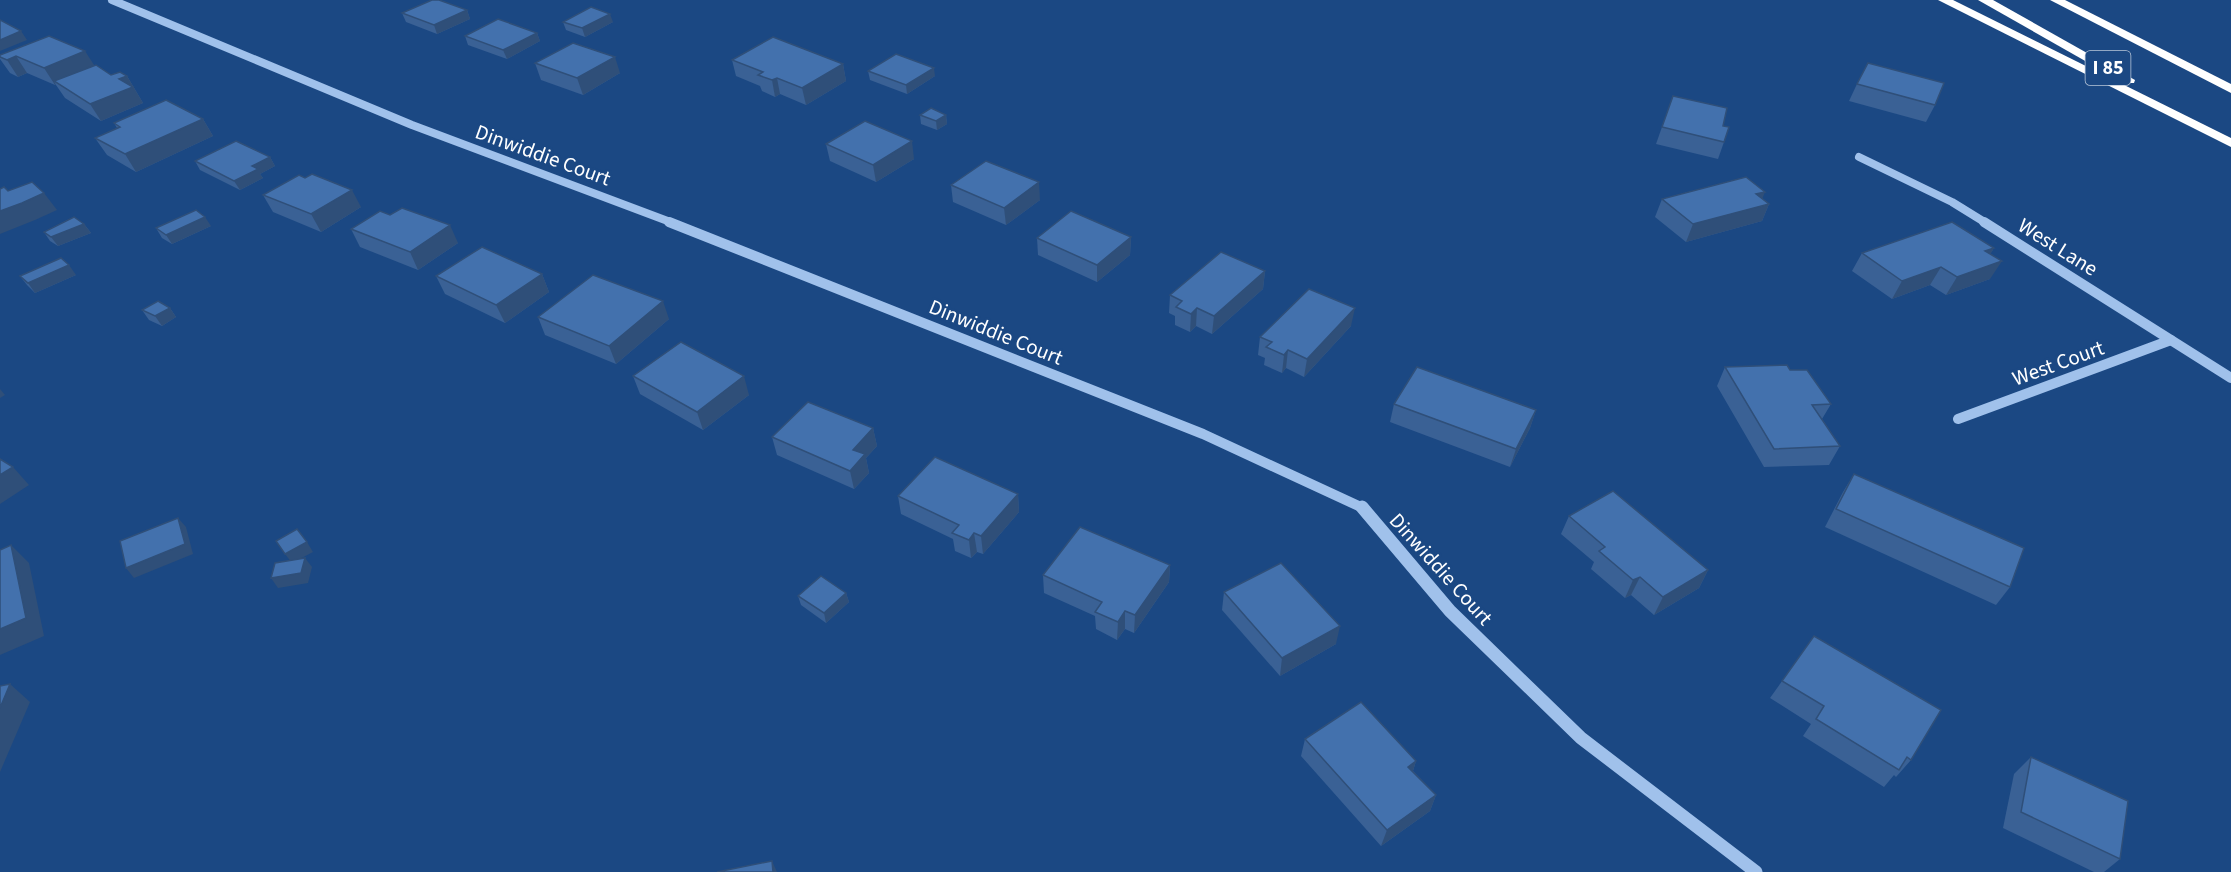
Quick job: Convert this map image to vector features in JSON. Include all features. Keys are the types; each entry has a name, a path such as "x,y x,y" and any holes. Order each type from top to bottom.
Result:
{"highway":[{"path":"1944,0 2231,142"},
{"name":"I 85","path":"1984,0 2231,137"},
{"name":"I 85","path":"2056,0 2231,89"}],"street":[{"name":"Dinwiddie Court","path":"112,0 412,125 642,211 1203,434 1360,505 1450,610 1581,738 1756,872"},
{"name":"West Lane","path":"1859,157 1952,202 2231,378"},
{"name":"West Court","path":"1958,419 2171,340"}],"building":[{"path":"432,0 439,0 467,10 434,25 402,13"},
{"path":"591,7 610,14 582,28 563,22"},
{"path":"498,19 537,33 503,50 465,36"},
{"path":"0,20 21,31 0,40"},
{"path":"49,36 85,51 44,68 16,56 7,60 0,57 0,55"},
{"path":"773,37 843,64 802,88 777,78 772,80 758,75 763,72 732,60"},
{"path":"573,43 615,57 577,78 535,63"},
{"path":"896,54 934,68 906,85 868,71"},
{"path":"1868,63 1944,83 1935,105 1857,84"},
{"path":"96,65 111,75 120,72 127,76 119,79 133,87 90,104 54,81"},
{"path":"1673,96 1727,108 1723,126 1729,127 1724,142 1662,127"},
{"path":"166,100 203,119 125,154 95,138 120,127 114,123"},
{"path":"931,108 946,115 936,121 920,115"},
{"path":"865,121 912,141 873,165 826,144"},
{"path":"236,141 270,157 252,166 258,169 234,181 195,161"},
{"path":"986,161 1039,182 1004,208 951,185"},
{"path":"312,174 352,190 311,214 263,195 299,175 305,178"},
{"path":"1746,177 1765,192 1756,194 1769,204 1693,224 1662,199"},
{"path":"32,182 44,193 0,211 0,189 4,187 8,191"},
{"path":"402,208 450,225 410,252 351,229 380,211 390,215"},
{"path":"196,210 205,217 166,235 156,228"},
{"path":"1071,211 1131,237 1097,265 1037,238"},
{"path":"74,217 84,224 51,237 44,232"},
{"path":"1952,222 1994,248 1985,251 2002,261 1957,277 1941,267 1902,281 1862,253"},
{"path":"482,247 542,274 496,305 436,276"},
{"path":"1221,252 1265,271 1214,316 1197,308 1191,314 1176,307 1182,301 1170,295"},
{"path":"61,258 69,265 28,283 20,276"},
{"path":"593,275 663,301 609,346 538,317"},
{"path":"1309,289 1355,308 1307,359 1288,350 1284,355 1266,347 1272,342 1260,337"},
{"path":"158,301 170,308 155,316 142,310"},
{"path":"681,342 744,376 697,412 633,376"},
{"path":"1787,365 1790,370 1807,370 1831,404 1812,405 1840,446 1774,449 1725,367"},
{"path":"1417,367 1536,410 1516,449 1394,404"},
{"path":"808,402 873,428 853,450 865,454 850,471 772,437"},
{"path":"935,457 1018,494 981,536 974,533 969,540 952,533 959,525 898,496"},
{"path":"0,459 13,467 0,475"},
{"path":"1854,474 2024,548 2010,587 1836,509"},
{"path":"1613,491 1708,570 1663,597 1640,577 1633,580 1599,551 1605,547 1569,516"},
{"path":"178,518 185,544 126,568 120,541"},
{"path":"1080,527 1170,565 1135,615 1125,611 1118,622 1095,612 1102,602 1043,575"},
{"path":"297,529 307,542 285,554 276,541"},
{"path":"11,545 26,618 0,629 0,550"},
{"path":"305,558 301,573 271,578 275,563"},
{"path":"1281,563 1340,626 1282,658 1224,592"},
{"path":"821,576 846,593 824,613 798,596"},
{"path":"1814,636 1941,710 1911,760 1907,757 1899,770 1816,719 1824,706 1782,681"},
{"path":"10,684 0,708 0,686"},
{"path":"1361,702 1416,761 1408,767 1436,795 1387,830 1305,739"},
{"path":"2031,757 2128,801 2120,859 2021,812"},
{"path":"772,861 773,872 717,872"}]}
